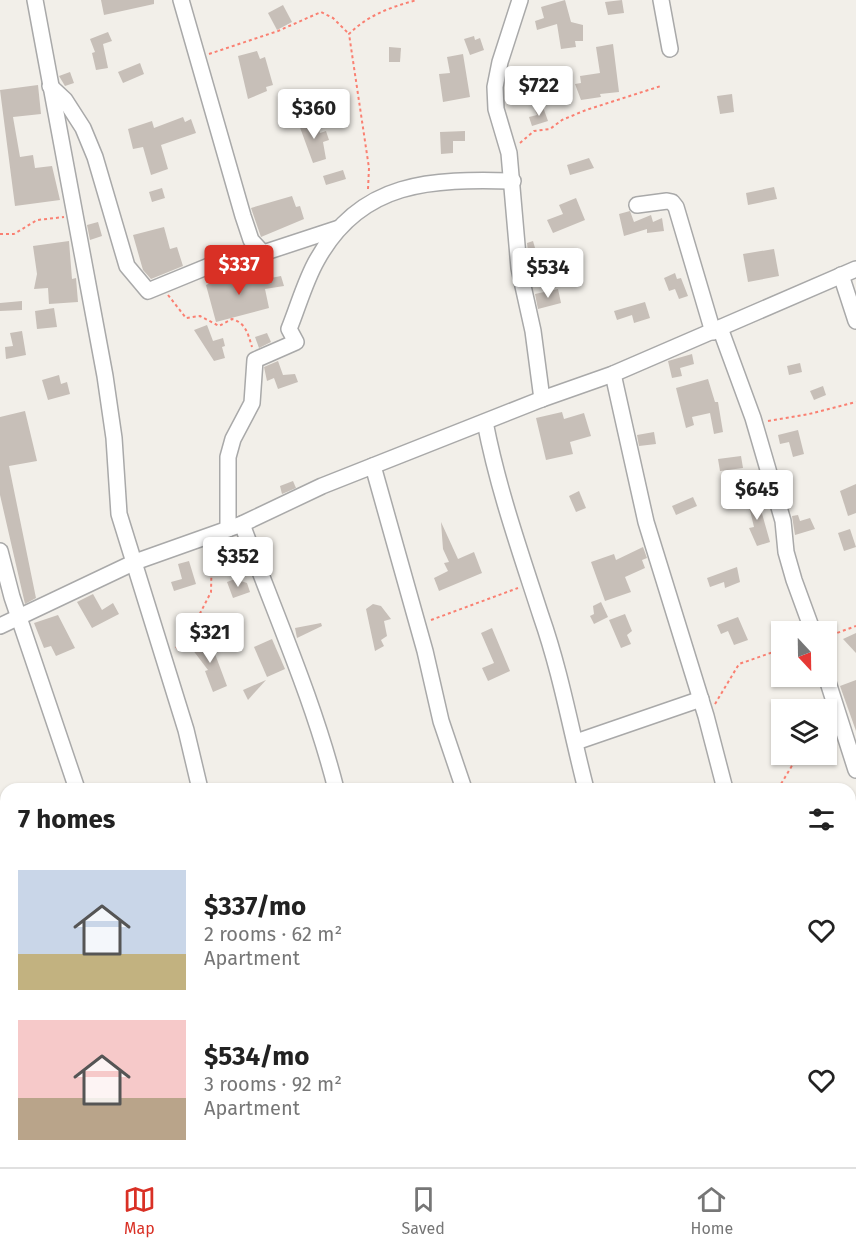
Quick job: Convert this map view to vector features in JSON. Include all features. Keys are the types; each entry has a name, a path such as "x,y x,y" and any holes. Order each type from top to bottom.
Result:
{"street":[{"path":"35,0 113,428 119,514 186,730 199,783"},
{"path":"181,0 243,216 252,240 263,253"},
{"path":"520,0 510,24 495,87 496,109 509,153 519,268 533,331 542,399"},
{"path":"661,0 670,49"},
{"path":"51,86 65,100 82,128 95,157 127,266 148,291 226,259 263,253 339,228"},
{"path":"334,783 291,648 266,590 228,529 228,457 233,439 252,403 255,360 296,342 289,329 316,261 339,228 363,209 415,184 461,180 513,181"},
{"path":"637,206 667,201 672,202 676,207 716,330 753,418 783,521 786,552 809,621"},
{"path":"0,626 135,562 228,529 322,486 542,399 613,374 856,269"},
{"path":"842,275 856,321"},
{"path":"613,374 646,522 706,716 723,783"},
{"path":"485,422 494,468 562,682 585,783"},
{"path":"373,466 417,624 441,721 462,783"},
{"path":"0,551 75,783"},
{"path":"830,687 856,770"},
{"path":"576,742 701,699"}],"path":[{"path":"349,34 360,24 391,7 417,0"},
{"path":"199,57 278,31 321,12 333,18 349,34 369,168 370,184 363,209"},
{"path":"509,153 534,130 550,129 562,120 596,106 661,86"},
{"path":"0,234 14,234 37,220 75,217"},
{"path":"148,291 167,294 186,318 200,316 219,326 232,319 236,320 247,329 255,360"},
{"path":"753,418 770,421 856,402"},
{"path":"167,674 176,648 189,635 210,592 209,569 228,529"},
{"path":"417,624 530,584"},
{"path":"837,633 856,626"},
{"path":"706,716 739,664 771,653"},
{"path":"782,783 792,765"}],"building":[{"path":"101,0 154,0 154,4 104,15"},
{"path":"565,0 571,22 583,25 583,41 575,41 576,47 561,49 557,24 537,30 535,21 544,18 541,7"},
{"path":"622,0 624,13 608,15 605,2"},
{"path":"283,5 292,22 277,30 268,13"},
{"path":"108,32 112,41 103,44 108,68 96,70 92,53 95,52 90,39"},
{"path":"474,36 475,40 480,38 484,50 470,55 464,39"},
{"path":"613,44 619,92 600,94 601,97 581,100 575,84 581,83 580,76 600,73 596,47"},
{"path":"389,47 401,48 400,62 389,62"},
{"path":"257,51 260,59 265,57 273,85 266,87 267,91 248,99 238,56"},
{"path":"463,54 470,97 443,102 439,74 450,73 447,57"},
{"path":"140,63 144,74 123,83 118,72"},
{"path":"525,67 530,80 505,87 508,74"},
{"path":"70,72 74,83 65,86 59,76"},
{"path":"38,85 41,114 13,117 20,157 33,155 35,168 52,166 60,200 15,206 0,90"},
{"path":"732,94 734,112 720,114 717,96"},
{"path":"543,107 548,121 532,126 529,117 537,115 535,110"},
{"path":"183,117 185,122 191,119 196,133 161,145 168,169 151,175 143,147 133,149 128,129 152,121 154,128"},
{"path":"309,118 313,125 317,123 320,133 326,131 329,140 323,142 326,159 313,163 298,122"},
{"path":"465,131 465,141 453,141 453,153 441,154 440,132"},
{"path":"589,158 594,168 570,175 567,165"},
{"path":"343,170 346,179 326,185 323,176"},
{"path":"774,187 777,199 748,205 746,193"},
{"path":"162,188 165,198 152,202 149,192"},
{"path":"292,196 296,207 300,206 304,219 261,237 251,208"},
{"path":"576,198 585,220 553,233 547,220 563,214 559,205"},
{"path":"630,211 634,222 651,215 653,222 662,218 664,231 647,233 647,229 624,236 619,214"},
{"path":"98,222 102,236 90,240 87,225"},
{"path":"164,227 170,249 177,247 183,266 151,279 143,270 133,235"},
{"path":"69,241 72,279 76,278 78,302 49,304 48,288 34,289 37,274 33,246"},
{"path":"533,241 538,258 529,261 527,243"},
{"path":"774,249 779,276 748,282 743,254"},
{"path":"570,262 576,284 557,266"},
{"path":"231,271 235,285 281,276 284,286 265,289 269,308 216,322 206,285 216,280 214,276"},
{"path":"675,273 677,279 681,278 688,296 679,299 675,289 669,291 664,278"},
{"path":"558,289 561,303 538,309 535,294"},
{"path":"22,301 22,310 0,311 0,303"},
{"path":"645,302 650,318 634,323 632,315 617,320 614,311"},
{"path":"54,308 57,327 37,329 35,311"},
{"path":"207,325 213,341 223,338 225,346 222,347 225,358 214,361 194,330"},
{"path":"22,331 26,355 6,359 5,347 13,346 10,333"},
{"path":"267,333 271,342 259,348 255,337"},
{"path":"692,354 694,364 680,368 682,376 672,378 668,361"},
{"path":"278,361 283,375 295,374 298,382 278,389 274,378 267,381 264,367"},
{"path":"800,363 802,372 789,375 787,366"},
{"path":"59,375 61,384 67,382 70,394 48,400 42,380"},
{"path":"708,379 715,402 718,402 723,432 714,434 710,413 692,417 694,425 686,428 676,388"},
{"path":"823,386 826,395 814,400 810,391"},
{"path":"25,411 37,461 9,466 36,598 25,604 0,495 0,417"},
{"path":"562,412 564,419 584,413 591,436 570,442 573,454 546,460 536,418"},
{"path":"798,430 804,454 793,457 789,442 780,444 778,435"},
{"path":"654,432 656,444 639,446 637,435"},
{"path":"741,456 743,468 720,471 718,459"},
{"path":"293,481 296,488 282,494 280,486"},
{"path":"856,484 856,513 848,516 840,491"},
{"path":"579,491 586,508 576,512 569,496"},
{"path":"756,492 770,542 757,546 749,528 754,527 746,494"},
{"path":"693,497 697,506 676,515 672,506"},
{"path":"798,515 800,521 810,518 815,529 795,535 792,516"},
{"path":"441,522 458,559 474,552 482,573 439,591 434,578 448,571 444,563 449,562 443,549"},
{"path":"850,529 856,547 844,551 838,533"},
{"path":"643,547 647,558 642,560 645,568 625,577 631,592 605,601 591,562 614,554 616,560"},
{"path":"189,561 196,584 174,591 171,582 182,579 178,564"},
{"path":"737,567 740,582 725,588 724,582 710,587 707,578"},
{"path":"235,579 247,583 250,592 233,598 227,582"},
{"path":"93,594 102,610 113,603 119,614 92,628 77,602"},
{"path":"601,602 608,617 594,624 590,616 594,614 593,606"},
{"path":"373,604 381,606 391,619 384,621 387,636 381,640 384,646 375,651 366,609"},
{"path":"625,614 632,631 627,635 631,644 621,648 609,620"},
{"path":"58,615 75,648 56,656 51,646 44,648 34,623"},
{"path":"738,617 748,640 734,645 728,631 721,634 717,625"},
{"path":"321,623 322,626 297,638 295,628"},
{"path":"492,628 510,671 488,681 482,668 494,663 481,633"},
{"path":"856,633 856,653 843,639"},
{"path":"209,638 227,686 213,692 205,671 208,670 189,645"},
{"path":"272,639 285,669 267,677 254,647"},
{"path":"266,680 248,700 243,690"},
{"path":"856,680 856,731 840,686"}]}
